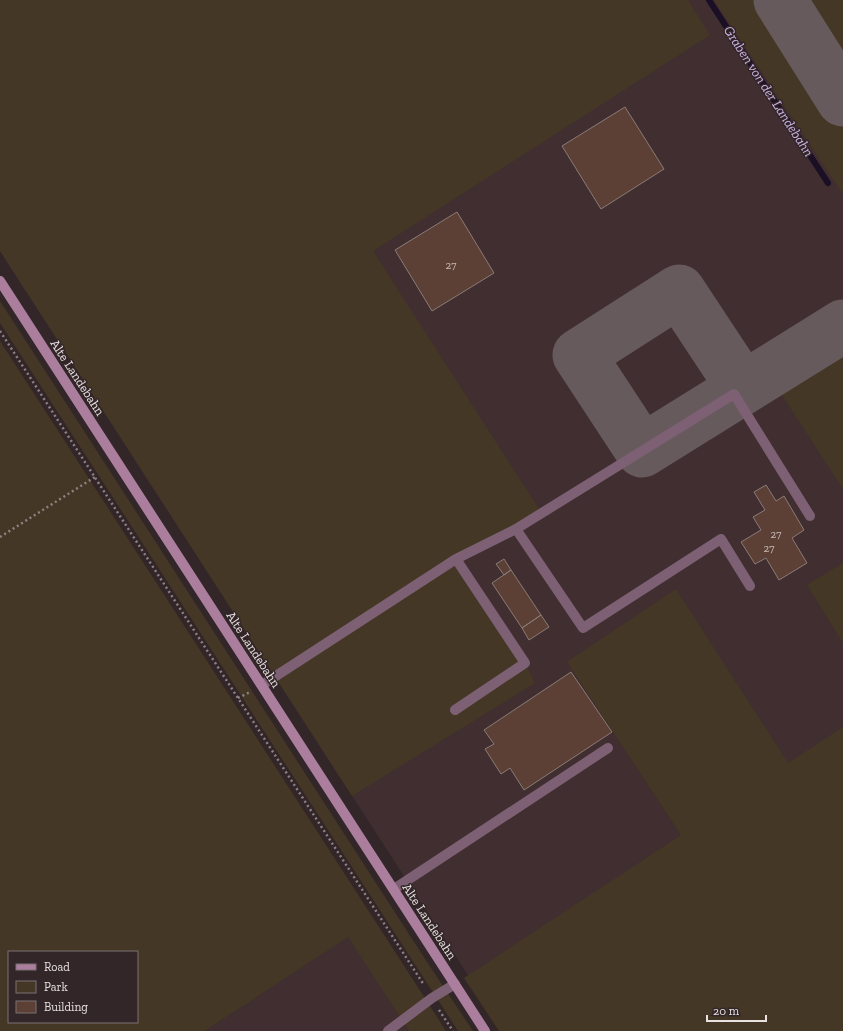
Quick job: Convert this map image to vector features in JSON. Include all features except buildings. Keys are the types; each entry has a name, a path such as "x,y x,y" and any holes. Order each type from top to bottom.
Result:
{"main road":[{"name":"Alte Landebahn","path":"0,281 486,1031"}],"lane":[{"path":"262,685 456,559 516,529 734,394 810,516"},
{"path":"516,529 583,628 721,539 750,586"},
{"path":"455,710 525,663 456,559"},
{"path":"394,889 608,748"},
{"path":"388,1031 432,998 455,984"}],"path":[{"path":"0,331 453,1031"},
{"path":"0,537 95,477"}],"shaded area":[{"path":"0,0 843,0 843,1031 504,1031 0,251"},
{"path":"348,936 409,1031 205,1031"}],"green space":[{"path":"0,0 688,0 710,35 373,251 541,512 456,560 525,663 535,683 352,796 0,251"},
{"path":"714,0 843,0 843,194"},
{"path":"0,301 473,1031 458,1031 0,323"},
{"path":"0,341 446,1031 409,1031 348,937 205,1031 0,1031"},
{"path":"843,345 843,489 776,386"},
{"path":"843,563 843,643 807,585"},
{"path":"676,589 788,763 843,727 843,1031 499,1031 464,978 681,835 567,662"}],"waterway":[{"name":"Graben von der Landebahn","path":"709,0 828,183"}],"taxiway":[{"path":"780,0 843,100"},
{"path":"743,388 679,291 579,355 642,451 843,326"}]}
